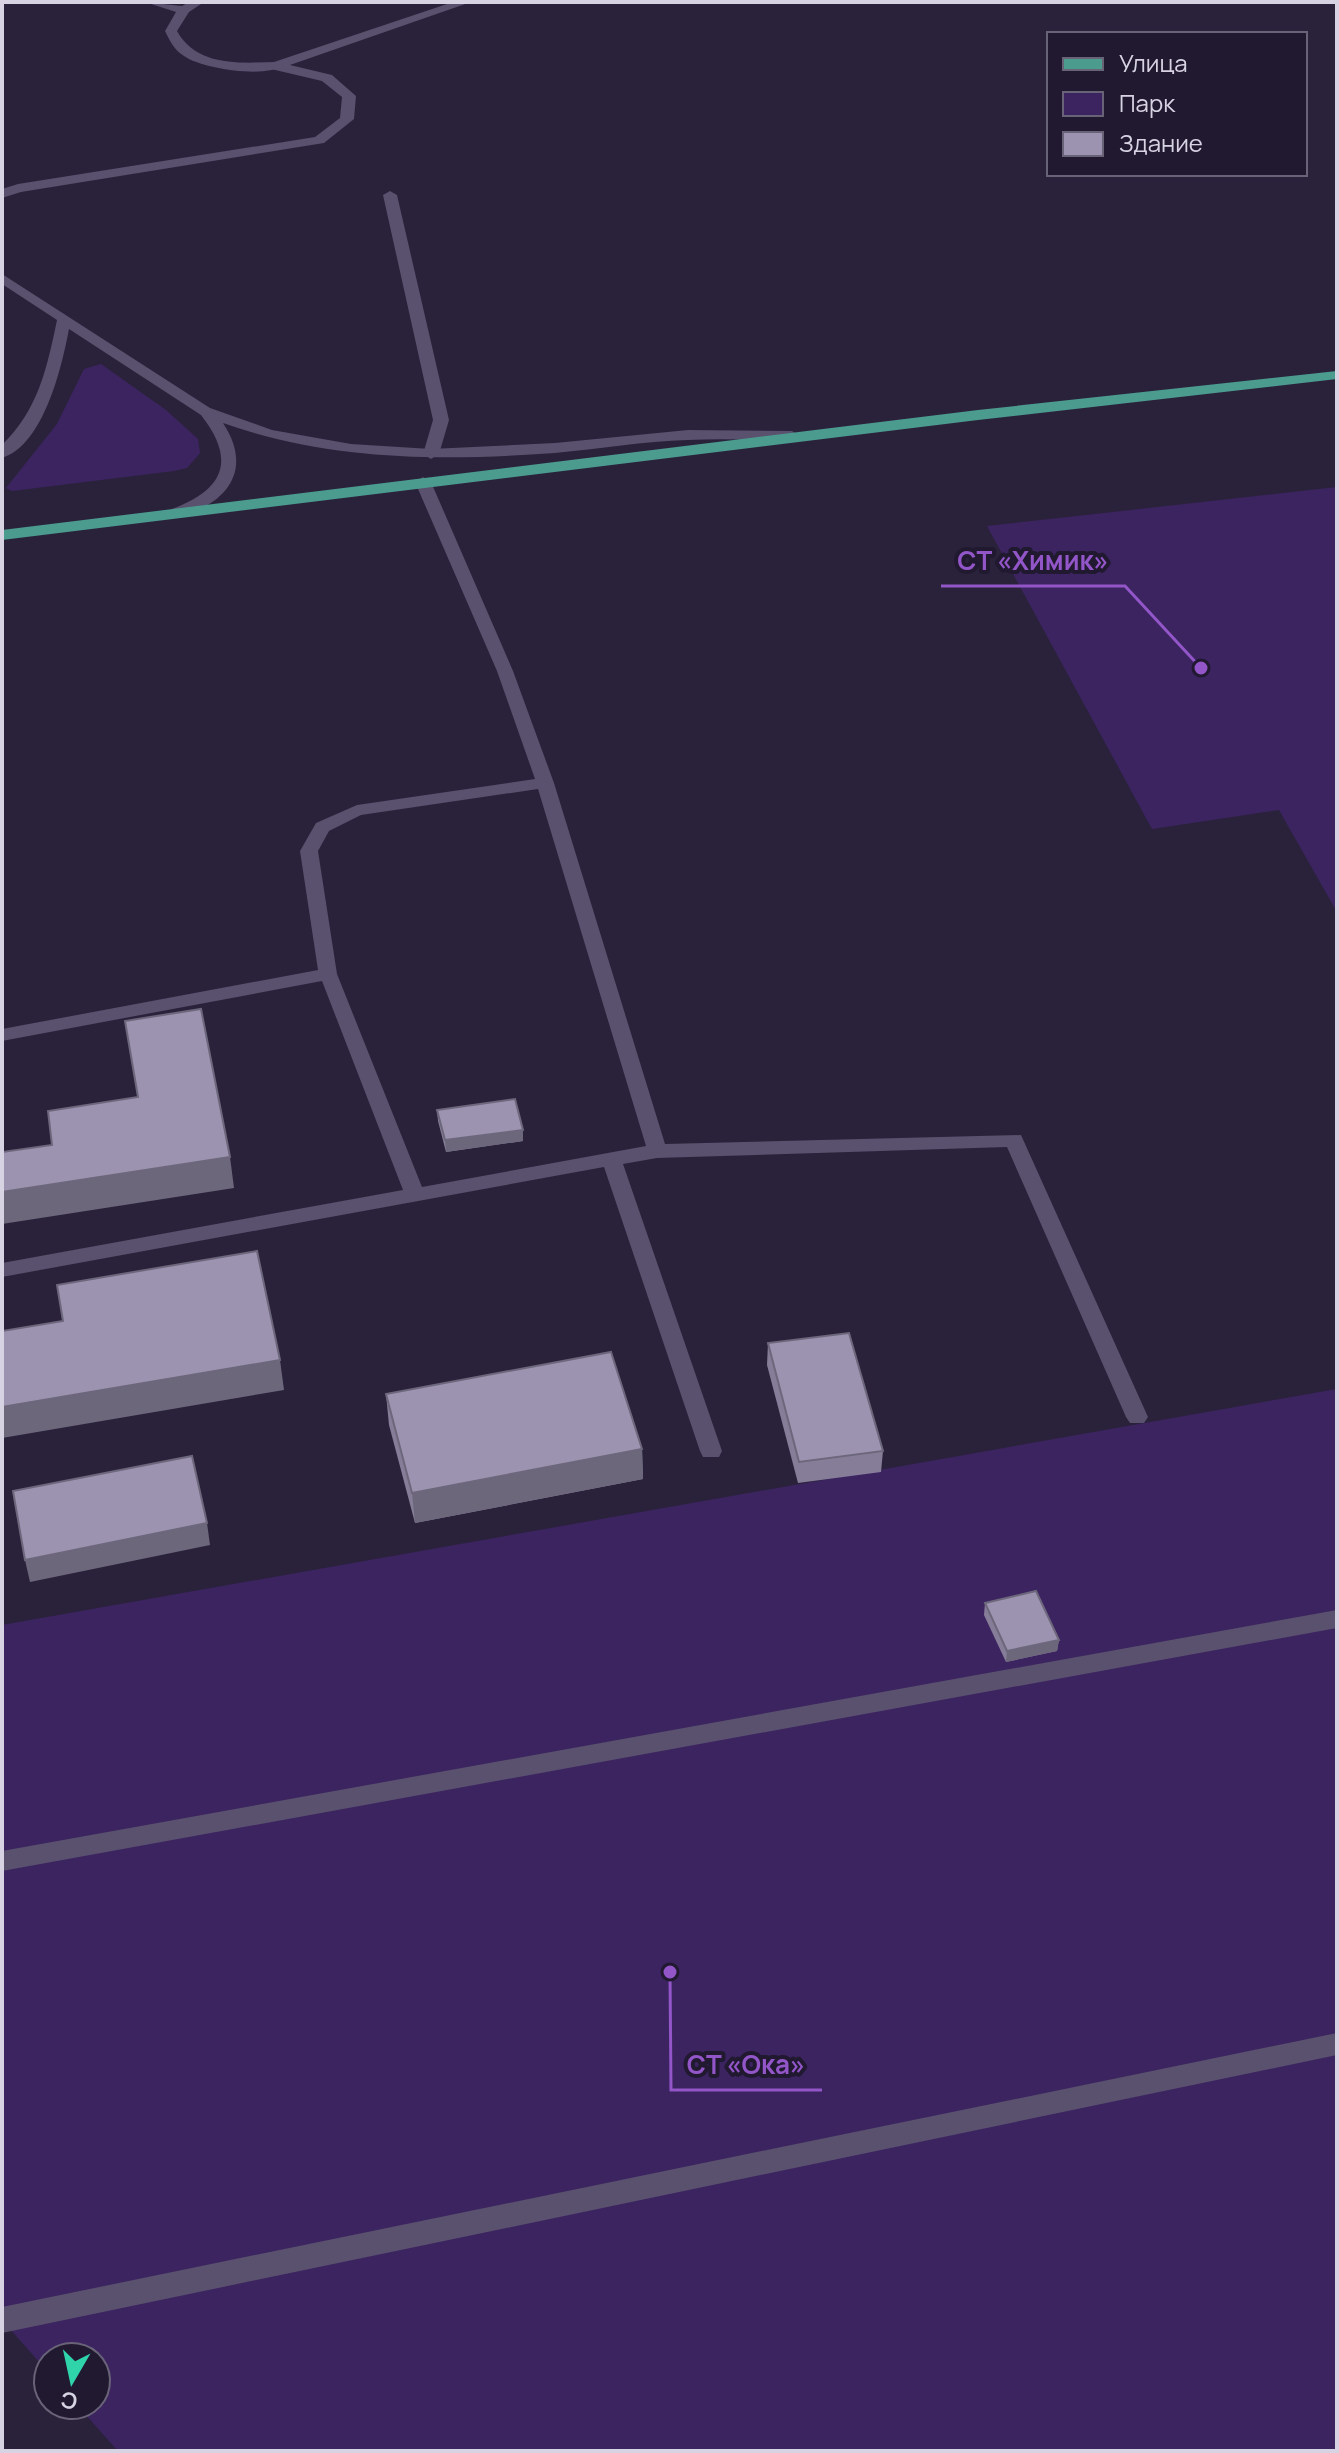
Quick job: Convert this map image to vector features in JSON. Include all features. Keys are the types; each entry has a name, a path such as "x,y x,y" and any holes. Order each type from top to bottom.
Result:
{"main road":[{"path":"2,535 804,436 1337,375"}],"street":[{"path":"151,2 184,10"},
{"path":"2,194 18,188 319,140 347,119 349,96 327,78 276,66 235,67 194,57 175,45 171,31 184,10 198,2"},
{"path":"276,66 465,2"},
{"path":"390,195 441,420 431,454"},
{"path":"2,278 205,411 221,427 230,446 225,477 211,497 178,512"},
{"path":"2,453 37,416 50,388 64,319"},
{"path":"205,411 269,434 351,449 431,454 555,448 688,435 804,436"},
{"path":"423,482 505,671 545,783 657,1151"},
{"path":"415,1195 328,974 309,851 322,827 357,810 545,783"},
{"path":"2,1035 328,974"},
{"path":"2,1270 657,1151 1014,1140 1137,1417"},
{"path":"611,1159 711,1451"},
{"path":"2,1861 1337,1619"},
{"path":"2,2320 1337,2044"}],"green space":[{"path":"101,364 166,410 198,439 200,453 187,468 174,471 12,491 6,488 57,424 84,369"},
{"path":"1337,487 1337,912 1279,810 1152,829 987,526"},
{"path":"1337,1389 1337,2451 118,2451 91,2421 112,2421 112,2341 32,2341 32,2354 2,2320 2,1625"}],"building":[{"path":"201,1009 230,1157 2,1192 2,1152 52,1145 48,1111 138,1097 125,1021"},
{"path":"515,1099 523,1130 445,1140 437,1110"},
{"path":"257,1251 280,1360 2,1407 2,1331 63,1321 57,1285"},
{"path":"849,1333 883,1451 799,1462 768,1343"},
{"path":"611,1352 642,1449 412,1493 386,1394"},
{"path":"192,1456 207,1523 25,1560 13,1491"},
{"path":"1036,1591 1059,1640 1007,1651 985,1603"}],"place":[{"name":"СТ «Химик»","path":"1201,668"},
{"name":"СТ «Ока»","path":"670,1972"}]}
